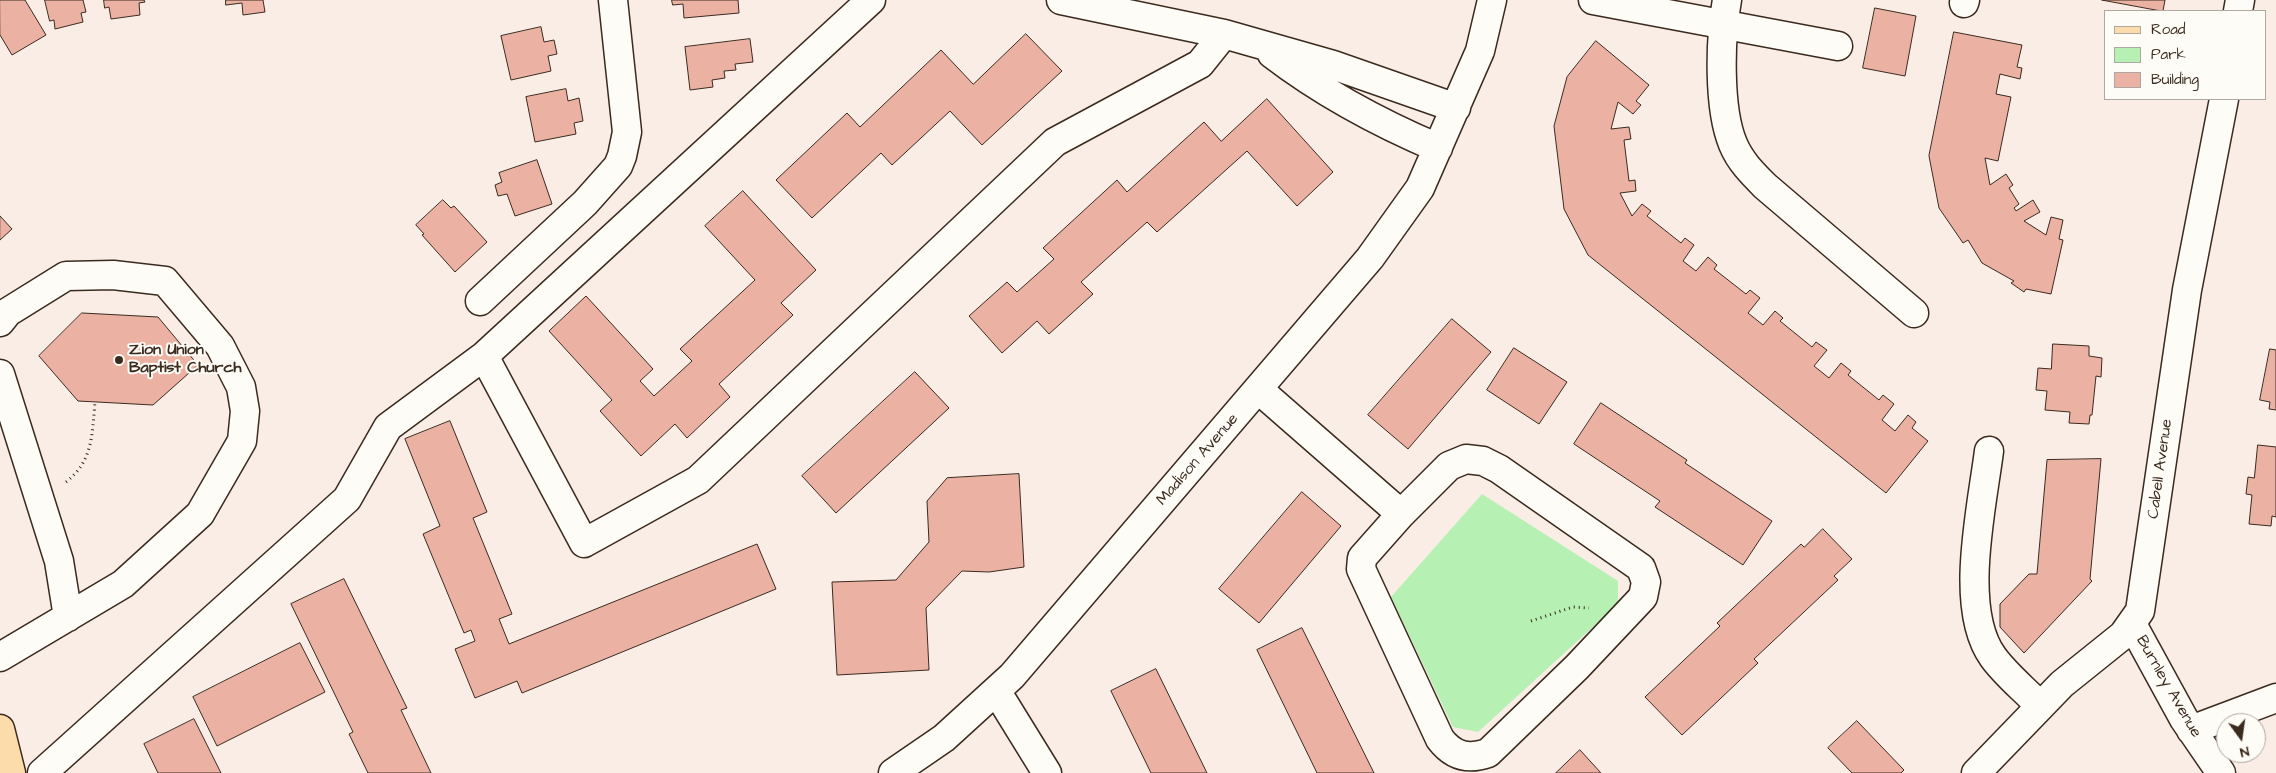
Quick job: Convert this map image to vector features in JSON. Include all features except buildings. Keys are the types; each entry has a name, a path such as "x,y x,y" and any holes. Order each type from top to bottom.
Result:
{"main road":[{"path":"0,729 11,773"}],"street":[{"path":"480,301 585,203 618,166 628,132 613,0"},
{"path":"42,773 347,499 388,427 484,356 871,0"},
{"path":"1061,0 1224,34 1261,46 1333,64 1456,108"},
{"name":"Madison Avenue","path":"893,773 944,738 997,692 1370,258 1420,188 1480,51 1492,0"},
{"path":"1593,0 1725,12 1838,46"},
{"path":"1725,12 1724,104 1733,143 1745,165 1765,186 1914,314"},
{"path":"484,356 584,543 698,480 1055,142 1200,64 1224,34"},
{"path":"1261,46 1307,81 1377,119 1438,148"},
{"name":"Cabell Avenue","path":"1976,773 2062,684 2123,635 2140,611 2186,290 2224,100"},
{"path":"0,322 8,312 66,276 113,275 165,281 220,346 241,387 245,411 242,441 200,514 123,584 0,657"},
{"path":"0,374 59,561 68,617"},
{"path":"1258,389 1401,514"},
{"path":"1989,451 1974,575 1976,618 1992,656 2040,706"},
{"path":"1466,459 1483,461 1642,568 1646,582 1643,596 1626,614 1577,667 1488,753 1476,757 1459,755 1448,749 1440,739 1361,568 1362,558 1401,514 1449,466 1466,459"},
{"name":"Burnley Avenue","path":"2132,624 2192,730 2221,773"},
{"path":"997,692 1047,773"},
{"path":"2192,730 2276,698"}],"path":[{"path":"39,497 62,485 80,471 88,453 95,402"},
{"path":"1531,621 1573,607 1601,608 1626,614"}],"green space":[{"path":"1482,494 1618,581 1618,604 1478,732 1453,727 1391,597"}],"place":[{"name":"Zion Union Baptist Church","path":"119,360"}]}
